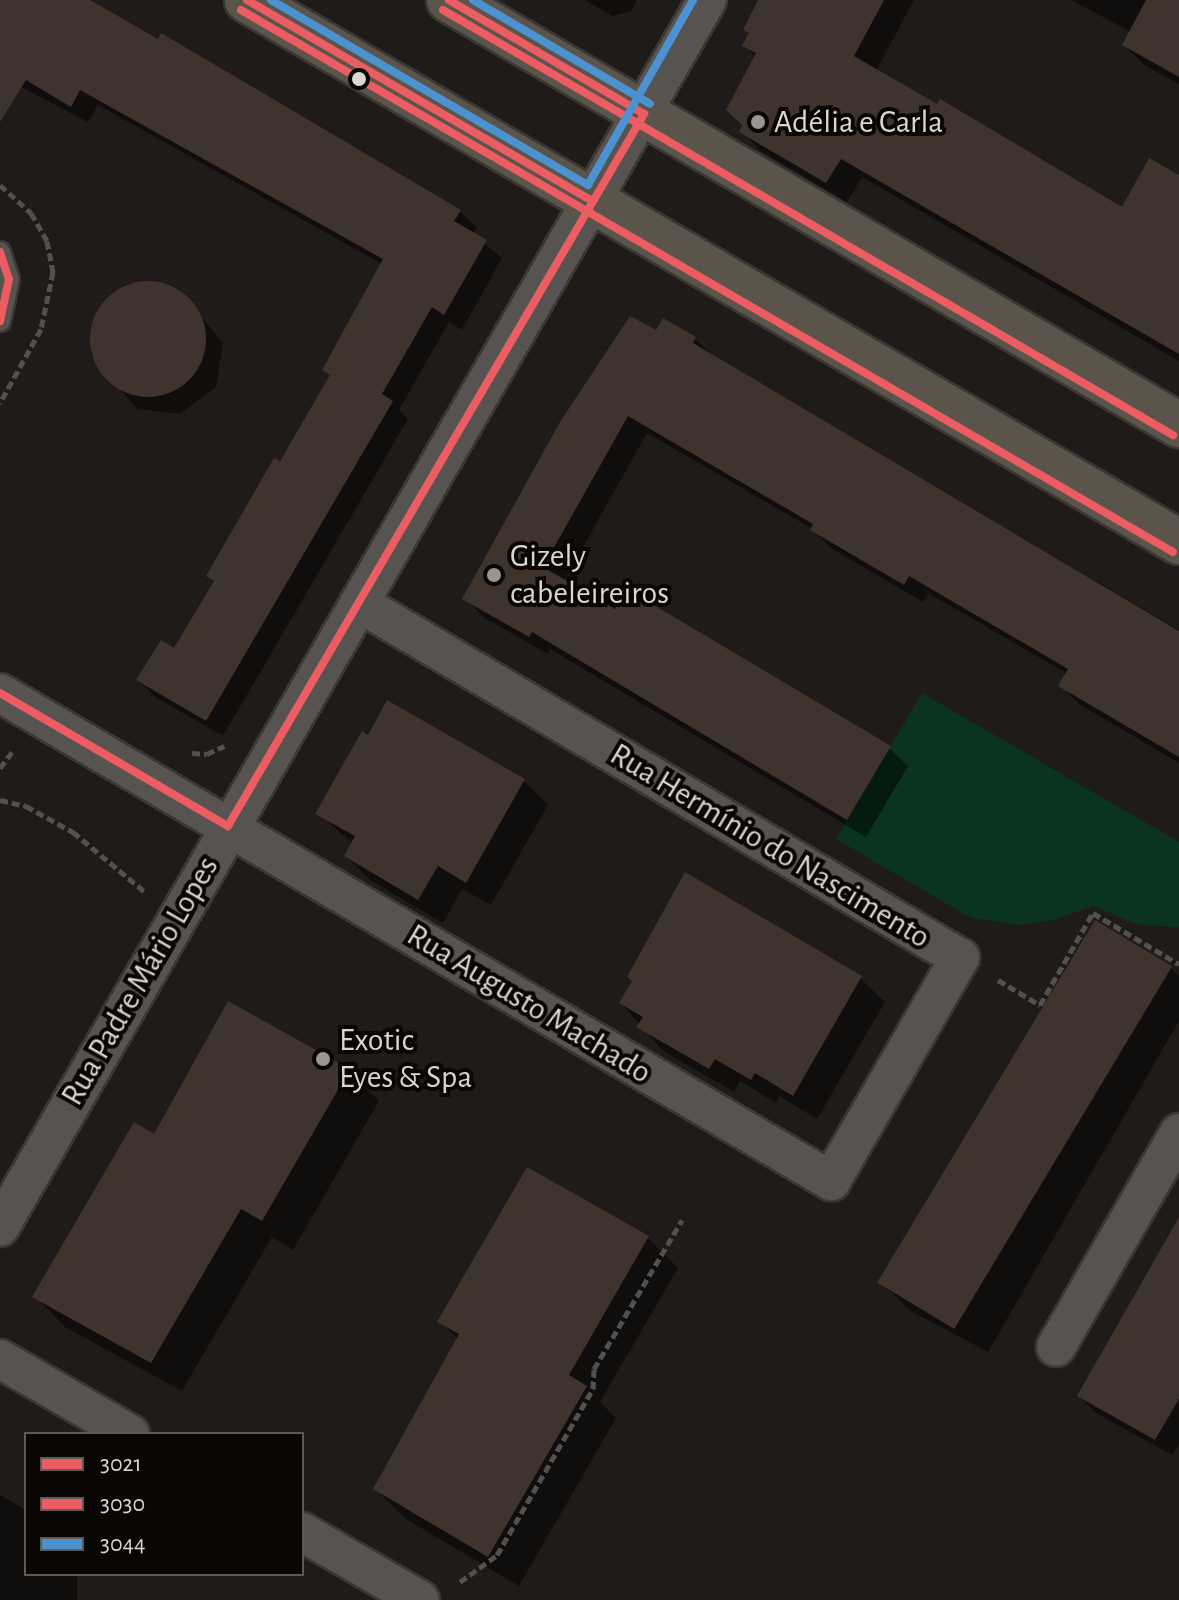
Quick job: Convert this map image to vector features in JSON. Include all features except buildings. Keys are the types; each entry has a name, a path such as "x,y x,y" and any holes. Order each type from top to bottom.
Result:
{"main road":[{"path":"247,0 1179,542"},
{"path":"449,0 1179,425"}],"street":[{"name":"Rua Padre Mário Lopes","path":"0,1227 179,911 644,114 707,0"},
{"name":"Rua Hermínio do Nascimento","path":"359,603 960,958 831,1181"},
{"name":"Rua Augusto Machado","path":"0,693 831,1181"},
{"path":"1056,1347 1179,1133"},
{"path":"0,1359 127,1432"},
{"path":"304,1533 420,1600"}],"lane":[{"path":"0,252 9,279 0,321"}],"path":[{"path":"178,751 207,754 236,740"},
{"path":"0,800 26,806 73,832 133,886 179,911"},
{"path":"960,958 1040,1005 1093,913 1179,964"},
{"path":"455,1585 497,1555 593,1389 594,1369 682,1220"}],"green space":[{"path":"922,693 1179,842 1179,927 1140,925 1093,906 1054,920 1019,925 971,918 836,839"}],"transit line":[{"name":"3021","path":"247,0 592,201"},
{"name":"3044","path":"271,0 588,185 693,0"},
{"name":"3021","path":"228,826 644,114 449,0"},
{"name":"3044","path":"473,0 650,104"},
{"name":"3030","path":"241,10 1173,552"},
{"name":"3030","path":"443,10 1173,435"},
{"name":"3021","path":"0,252 9,279 0,321"},
{"name":"3021","path":"0,693 228,826"}],"place":[{"name":"Adélia e Carla","path":"758,122"},
{"name":"Gizely cabeleireiros","path":"494,575"},
{"name":"Exotic Eyes & Spa","path":"323,1059"}]}
